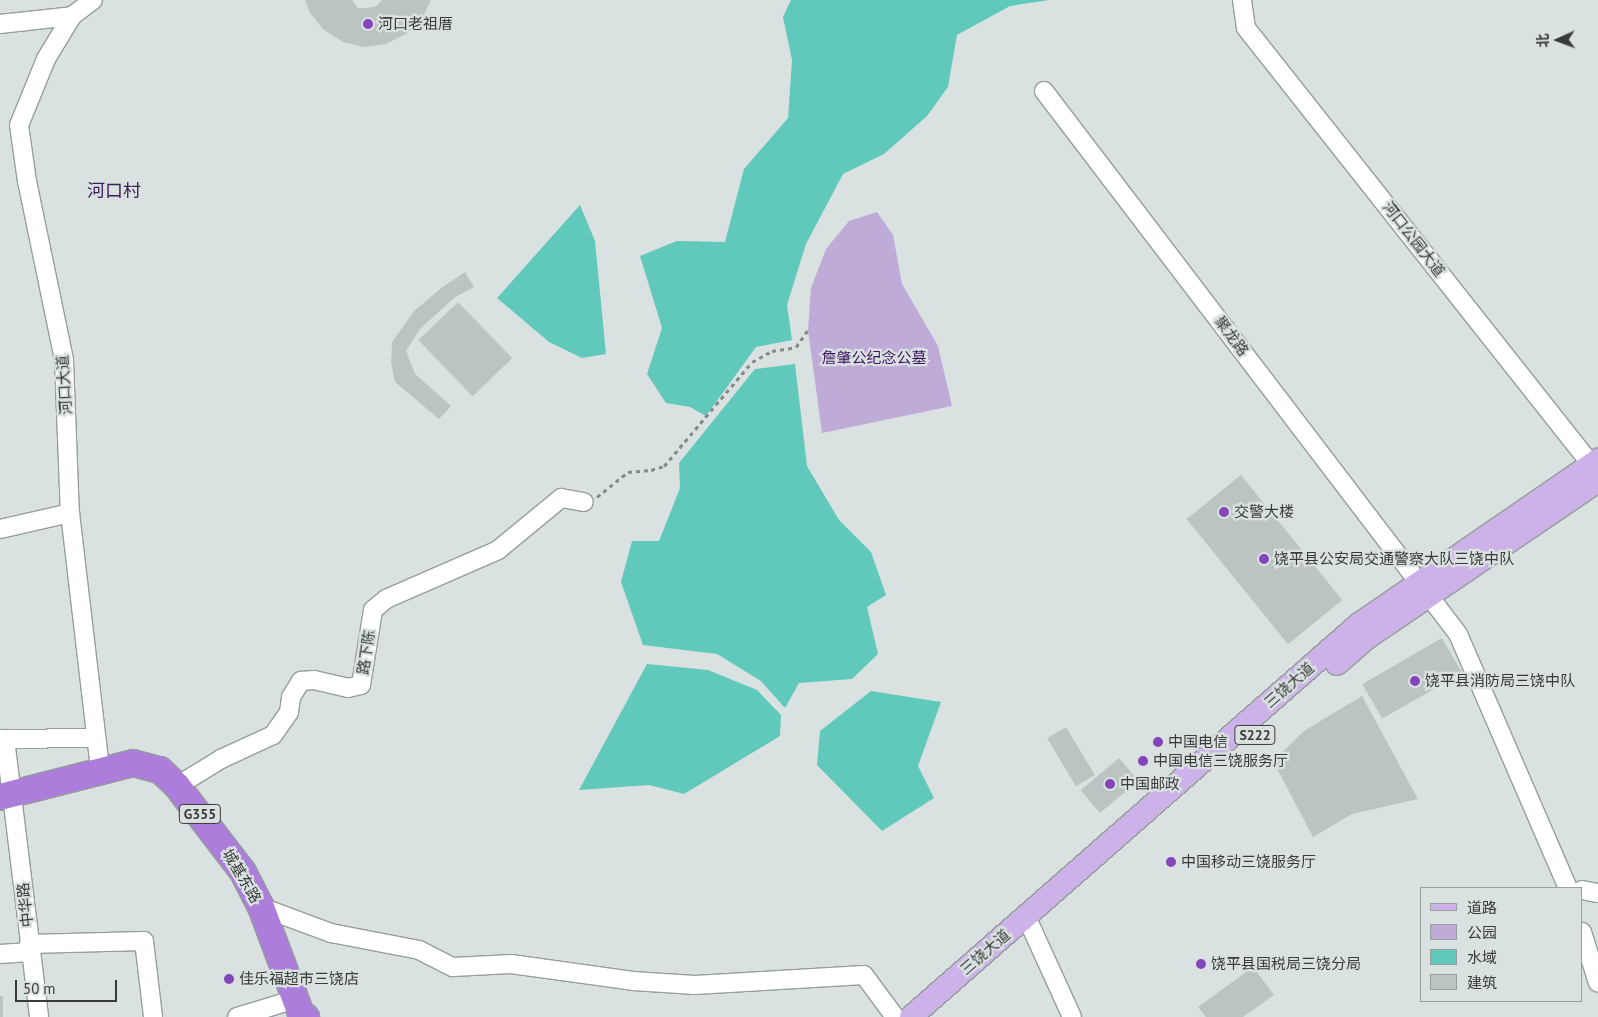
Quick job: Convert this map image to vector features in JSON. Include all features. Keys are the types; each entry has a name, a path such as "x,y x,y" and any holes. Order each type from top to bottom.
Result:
{"highway":[{"name":"城基东路","path":"6,795 133,762 160,770 178,786 243,872 261,907 306,1013"}],"main road":[{"name":"三饶大道","path":"933,1017 1029,924 1359,624 1425,588 1596,469"},
{"name":"三饶大道","path":"911,1017 1029,924"}],"street":[{"path":"0,24 72,16 93,0"},
{"name":"河口公园大道","path":"1242,0 1246,28 1596,469"},
{"name":"河口大道","path":"72,16 46,59 19,125 27,181 64,360 70,512 100,770"},
{"name":"聚龙路","path":"1044,91 1425,588 1458,634 1573,887"},
{"name":"路下陈","path":"178,786 221,759 273,735 289,712 291,697 301,682 314,680 348,688 361,685 373,610 386,599 498,550 561,498 584,502"},
{"path":"0,529 70,512"},
{"path":"3,739 95,738"},
{"name":"中华路","path":"3,739 6,795 39,1017"},
{"path":"1583,890 1598,893"},
{"path":"261,907 331,933 419,950 453,967 511,964 634,981 695,985 864,975 895,1017"},
{"path":"1029,924 1072,1017"},
{"path":"1583,935 1598,983"},
{"path":"0,954 30,948 144,941 153,1017"},
{"path":"237,1017 306,1013"}],"path":[{"path":"584,502 602,494 628,472 651,470 664,466 752,362 772,351 796,347 808,330"}],"green space":[{"name":"詹肇公纪念公墓","path":"877,212 893,235 902,284 938,346 952,406 822,433 808,330 811,288 826,249 849,221"}],"water":[{"path":"791,0 1049,0 1010,6 957,35 948,87 927,116 884,154 843,174 806,244 787,305 792,340 756,347 706,416 690,407 666,403 647,374 662,328 640,256 677,241 725,242 744,169 788,118 792,60 783,17"},
{"path":"580,205 595,241 606,354 582,358 549,342 497,298"},
{"path":"795,364 807,466 839,520 871,552 886,595 867,607 878,654 852,679 799,683 785,708 761,681 717,654 643,645 621,582 632,541 659,541 680,488 679,463 755,369"},
{"path":"647,664 708,670 757,690 781,715 780,736 684,794 649,785 579,790"},
{"path":"871,691 941,702 918,766 934,798 882,831 817,765 820,731"}],"building":[{"name":"河口老祖厝","path":"305,0 352,0 358,8 367,8 376,6 382,0 431,0 422,19 406,34 386,44 364,47 343,42 324,30 310,13"},
{"path":"465,272 474,287 455,297 420,329 406,351 415,374 451,406 439,419 395,382 391,363 392,342 415,310 444,286"},
{"path":"458,302 512,358 473,396 418,340"},
{"name":"饶平县公安局交通警察大队三饶中队","path":"1241,475 1342,600 1288,644 1187,519"},
{"name":"饶平县消防局三饶中队","path":"1442,638 1462,673 1382,719 1362,684"},
{"path":"1362,696 1418,799 1352,814 1313,837 1273,761 1304,731"},
{"path":"1066,727 1095,775 1076,786 1047,738"},
{"path":"1119,758 1138,781 1100,813 1081,790"},
{"path":"1253,967 1274,995 1243,1017 1206,1017 1198,1007"},
{"path":"0,996 3,996 3,1017 0,1017"}],"place":[{"name":"河口老祖厝","path":"368,24"},
{"name":"交警大楼","path":"1224,512"},
{"name":"饶平县公安局交通警察大队三饶中队","path":"1264,559"},
{"name":"饶平县消防局三饶中队","path":"1415,681"},
{"name":"中国电信","path":"1158,742"},
{"name":"中国电信三饶服务厅","path":"1143,761"},
{"name":"中国邮政","path":"1110,784"},
{"name":"中国移动三饶服务厅","path":"1171,862"},
{"name":"饶平县国税局三饶分局","path":"1201,964"},
{"name":"佳乐福超市三饶店","path":"229,979"}],"district":[{"name":"河口村","path":"114,191"}]}
